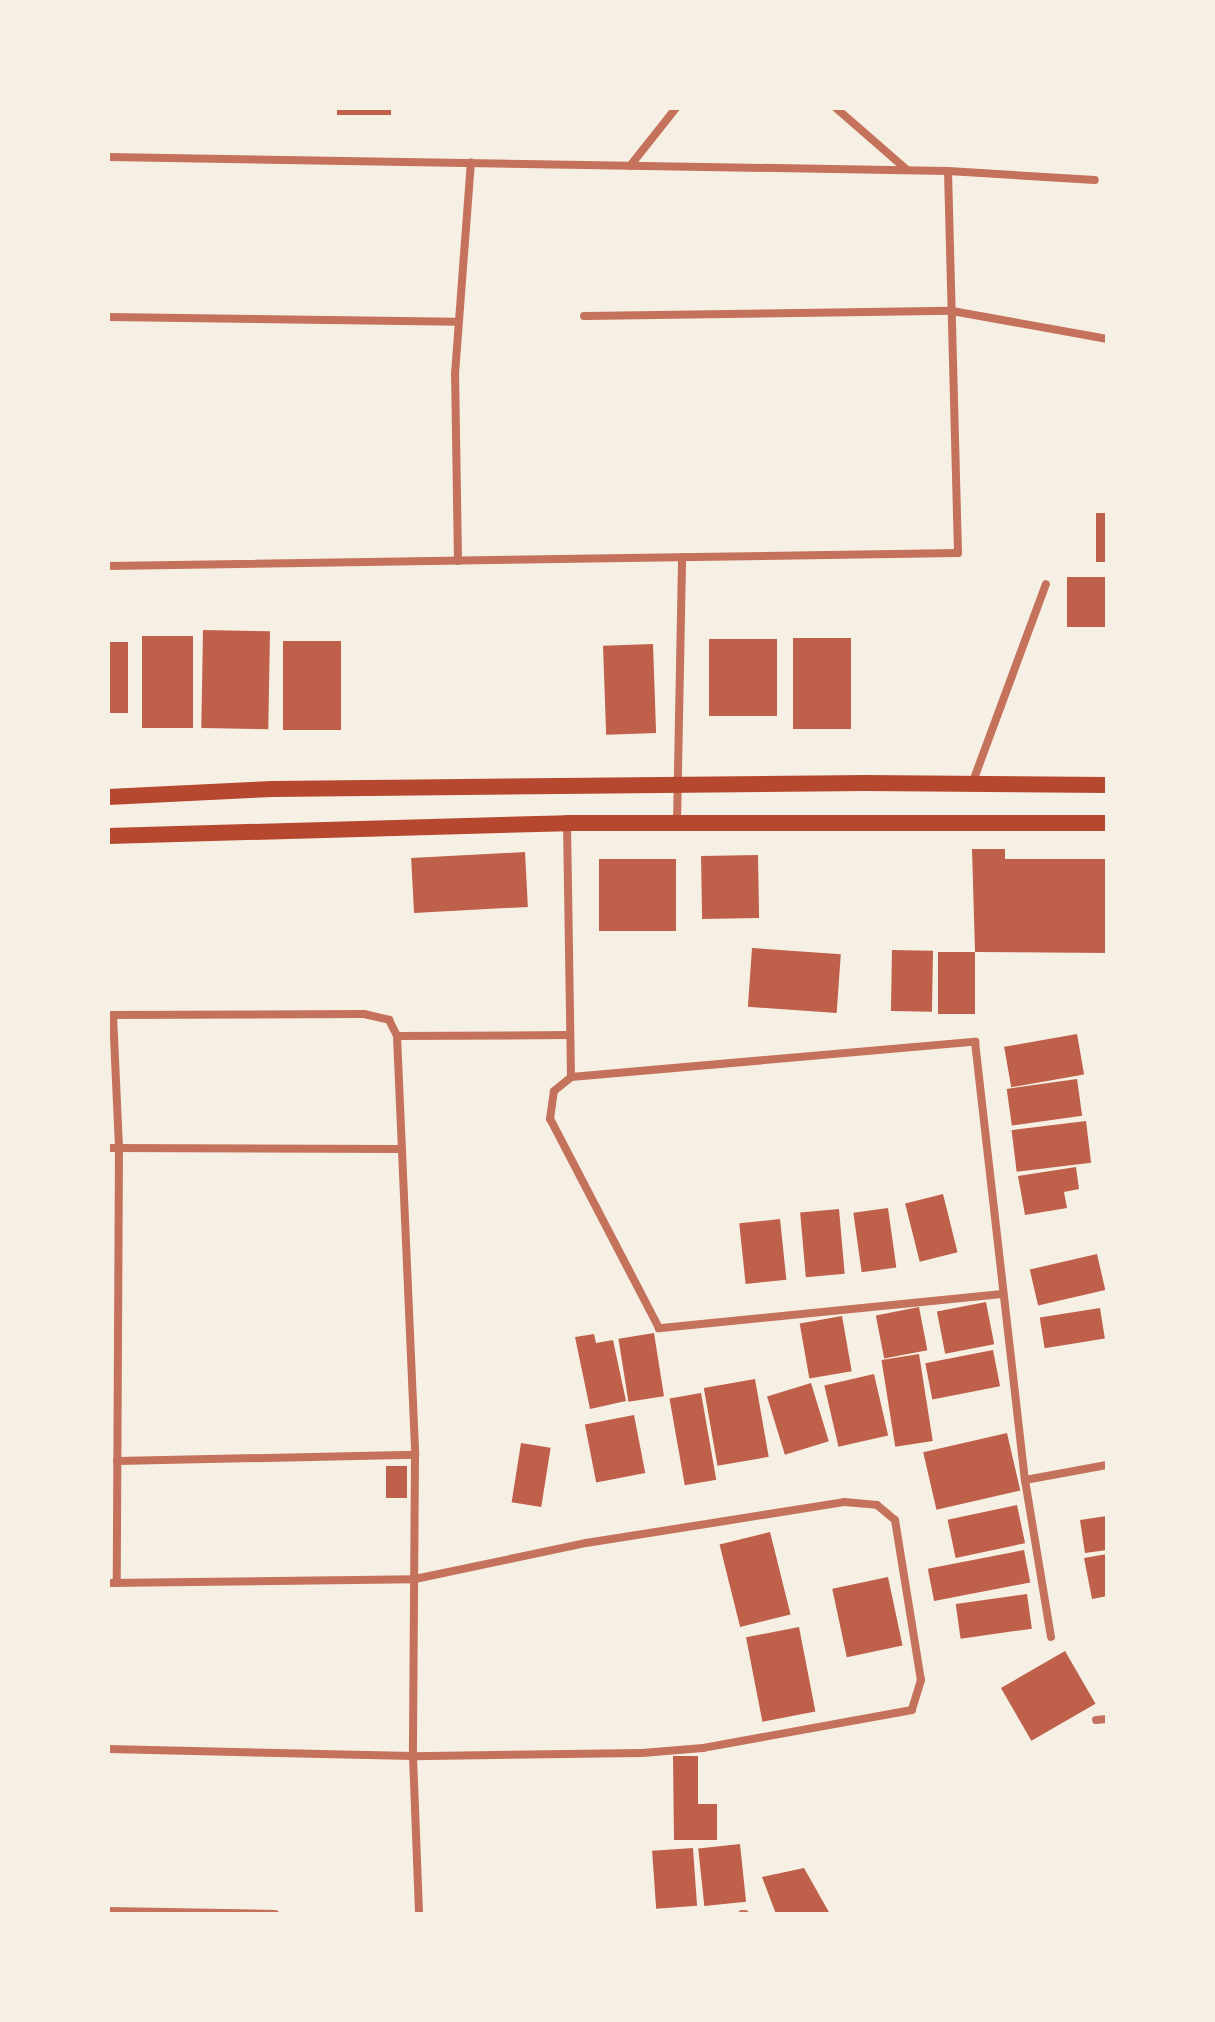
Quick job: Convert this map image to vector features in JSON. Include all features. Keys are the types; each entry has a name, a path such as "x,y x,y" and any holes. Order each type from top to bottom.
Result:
{"main road":[{"path":"108,797 273,789 1107,785"},
{"path":"108,836 567,823 1107,823"}],"street":[{"path":"630,166 676,108"},
{"path":"836,108 908,171"},
{"path":"108,157 948,171 1095,180"},
{"path":"458,561 457,322 471,163"},
{"path":"108,566 958,553 948,171"},
{"path":"584,316 952,311 1107,339"},
{"path":"108,317 457,322"},
{"path":"677,823 682,557"},
{"path":"972,784 1046,584"},
{"path":"567,823 571,1077"},
{"path":"108,1749 413,1756 642,1753 703,1748 912,1710 921,1680 895,1520 877,1505 844,1502 586,1543 415,1579 112,1583 117,1461 119,1148 110,1015 364,1014 389,1020 397,1036 399,1149 415,1455 415,1579 413,1756 419,1914"},
{"path":"397,1036 570,1035"},
{"path":"1002,1294 659,1328 550,1119 554,1091 571,1077 975,1042 1025,1480 1051,1637"},
{"path":"108,1148 399,1149"},
{"path":"117,1461 415,1455"},
{"path":"1025,1480 1107,1465"},
{"path":"1096,1720 1107,1719"},
{"path":"108,1911 275,1914"}],"building":[{"path":"337,108 391,108 391,115 337,115"},
{"path":"1096,513 1107,513 1107,562 1096,562"},
{"path":"1067,577 1107,577 1107,627 1067,627"},
{"path":"203,630 270,631 268,729 201,728"},
{"path":"142,636 193,636 193,728 142,728"},
{"path":"793,638 851,638 851,729 793,729"},
{"path":"709,639 777,639 777,716 709,716"},
{"path":"283,641 341,641 341,730 283,730"},
{"path":"108,642 128,642 128,713 108,713"},
{"path":"653,644 656,733 606,735 603,646"},
{"path":"972,849 1005,849 1005,859 1107,859 1107,953 975,952"},
{"path":"525,852 528,907 414,913 411,858"},
{"path":"758,855 759,918 702,919 701,856"},
{"path":"599,859 676,859 676,931 599,931"},
{"path":"752,948 841,954 837,1013 748,1007"},
{"path":"892,950 933,951 932,1012 891,1011"},
{"path":"938,952 975,952 975,1014 938,1014"},
{"path":"1077,1034 1084,1074 1011,1087 1004,1047"},
{"path":"1077,1079 1082,1116 1012,1126 1007,1089"},
{"path":"1086,1121 1091,1163 1017,1172 1012,1130"},
{"path":"1076,1167 1079,1189 1064,1192 1067,1208 1025,1215 1018,1176"},
{"path":"943,1194 958,1252 920,1262 905,1203"},
{"path":"888,1208 896,1267 862,1272 853,1213"},
{"path":"839,1209 845,1274 806,1277 800,1212"},
{"path":"780,1219 786,1280 746,1284 739,1223"},
{"path":"1097,1254 1105,1290 1038,1306 1030,1270"},
{"path":"986,1302 994,1344 945,1354 937,1312"},
{"path":"919,1307 927,1350 884,1359 876,1315"},
{"path":"1100,1308 1105,1339 1045,1348 1040,1318"},
{"path":"842,1316 852,1371 809,1379 800,1323"},
{"path":"654,1333 664,1396 628,1402 618,1339"},
{"path":"594,1334 596,1343 613,1340 626,1401 590,1409 575,1337"},
{"path":"993,1350 1000,1386 932,1399 925,1363"},
{"path":"919,1354 933,1441 895,1447 881,1360"},
{"path":"874,1374 888,1435 838,1447 824,1385"},
{"path":"755,1379 769,1457 718,1466 704,1388"},
{"path":"811,1383 829,1441 785,1455 767,1396"},
{"path":"701,1393 716,1480 685,1485 669,1399"},
{"path":"634,1415 645,1473 596,1482 585,1425"},
{"path":"1007,1433 1020,1490 936,1510 923,1452"},
{"path":"521,1443 551,1448 541,1507 512,1502"},
{"path":"386,1466 407,1466 407,1498 386,1498"},
{"path":"1017,1505 1025,1543 956,1558 948,1520"},
{"path":"1107,1516 1107,1550 1085,1553 1080,1520"},
{"path":"770,1532 791,1614 740,1627 720,1545"},
{"path":"1024,1550 1030,1582 934,1601 928,1569"},
{"path":"1107,1554 1107,1596 1092,1599 1084,1558"},
{"path":"888,1577 903,1645 847,1657 832,1589"},
{"path":"1027,1594 1032,1629 961,1639 956,1604"},
{"path":"799,1627 815,1711 762,1722 746,1637"},
{"path":"1065,1651 1096,1704 1031,1741 1001,1688"},
{"path":"673,1756 698,1756 698,1804 717,1804 717,1840 674,1840"},
{"path":"740,1844 746,1902 704,1906 698,1848"},
{"path":"693,1848 697,1906 656,1909 652,1851"},
{"path":"804,1868 830,1914 776,1914 762,1877"}]}
